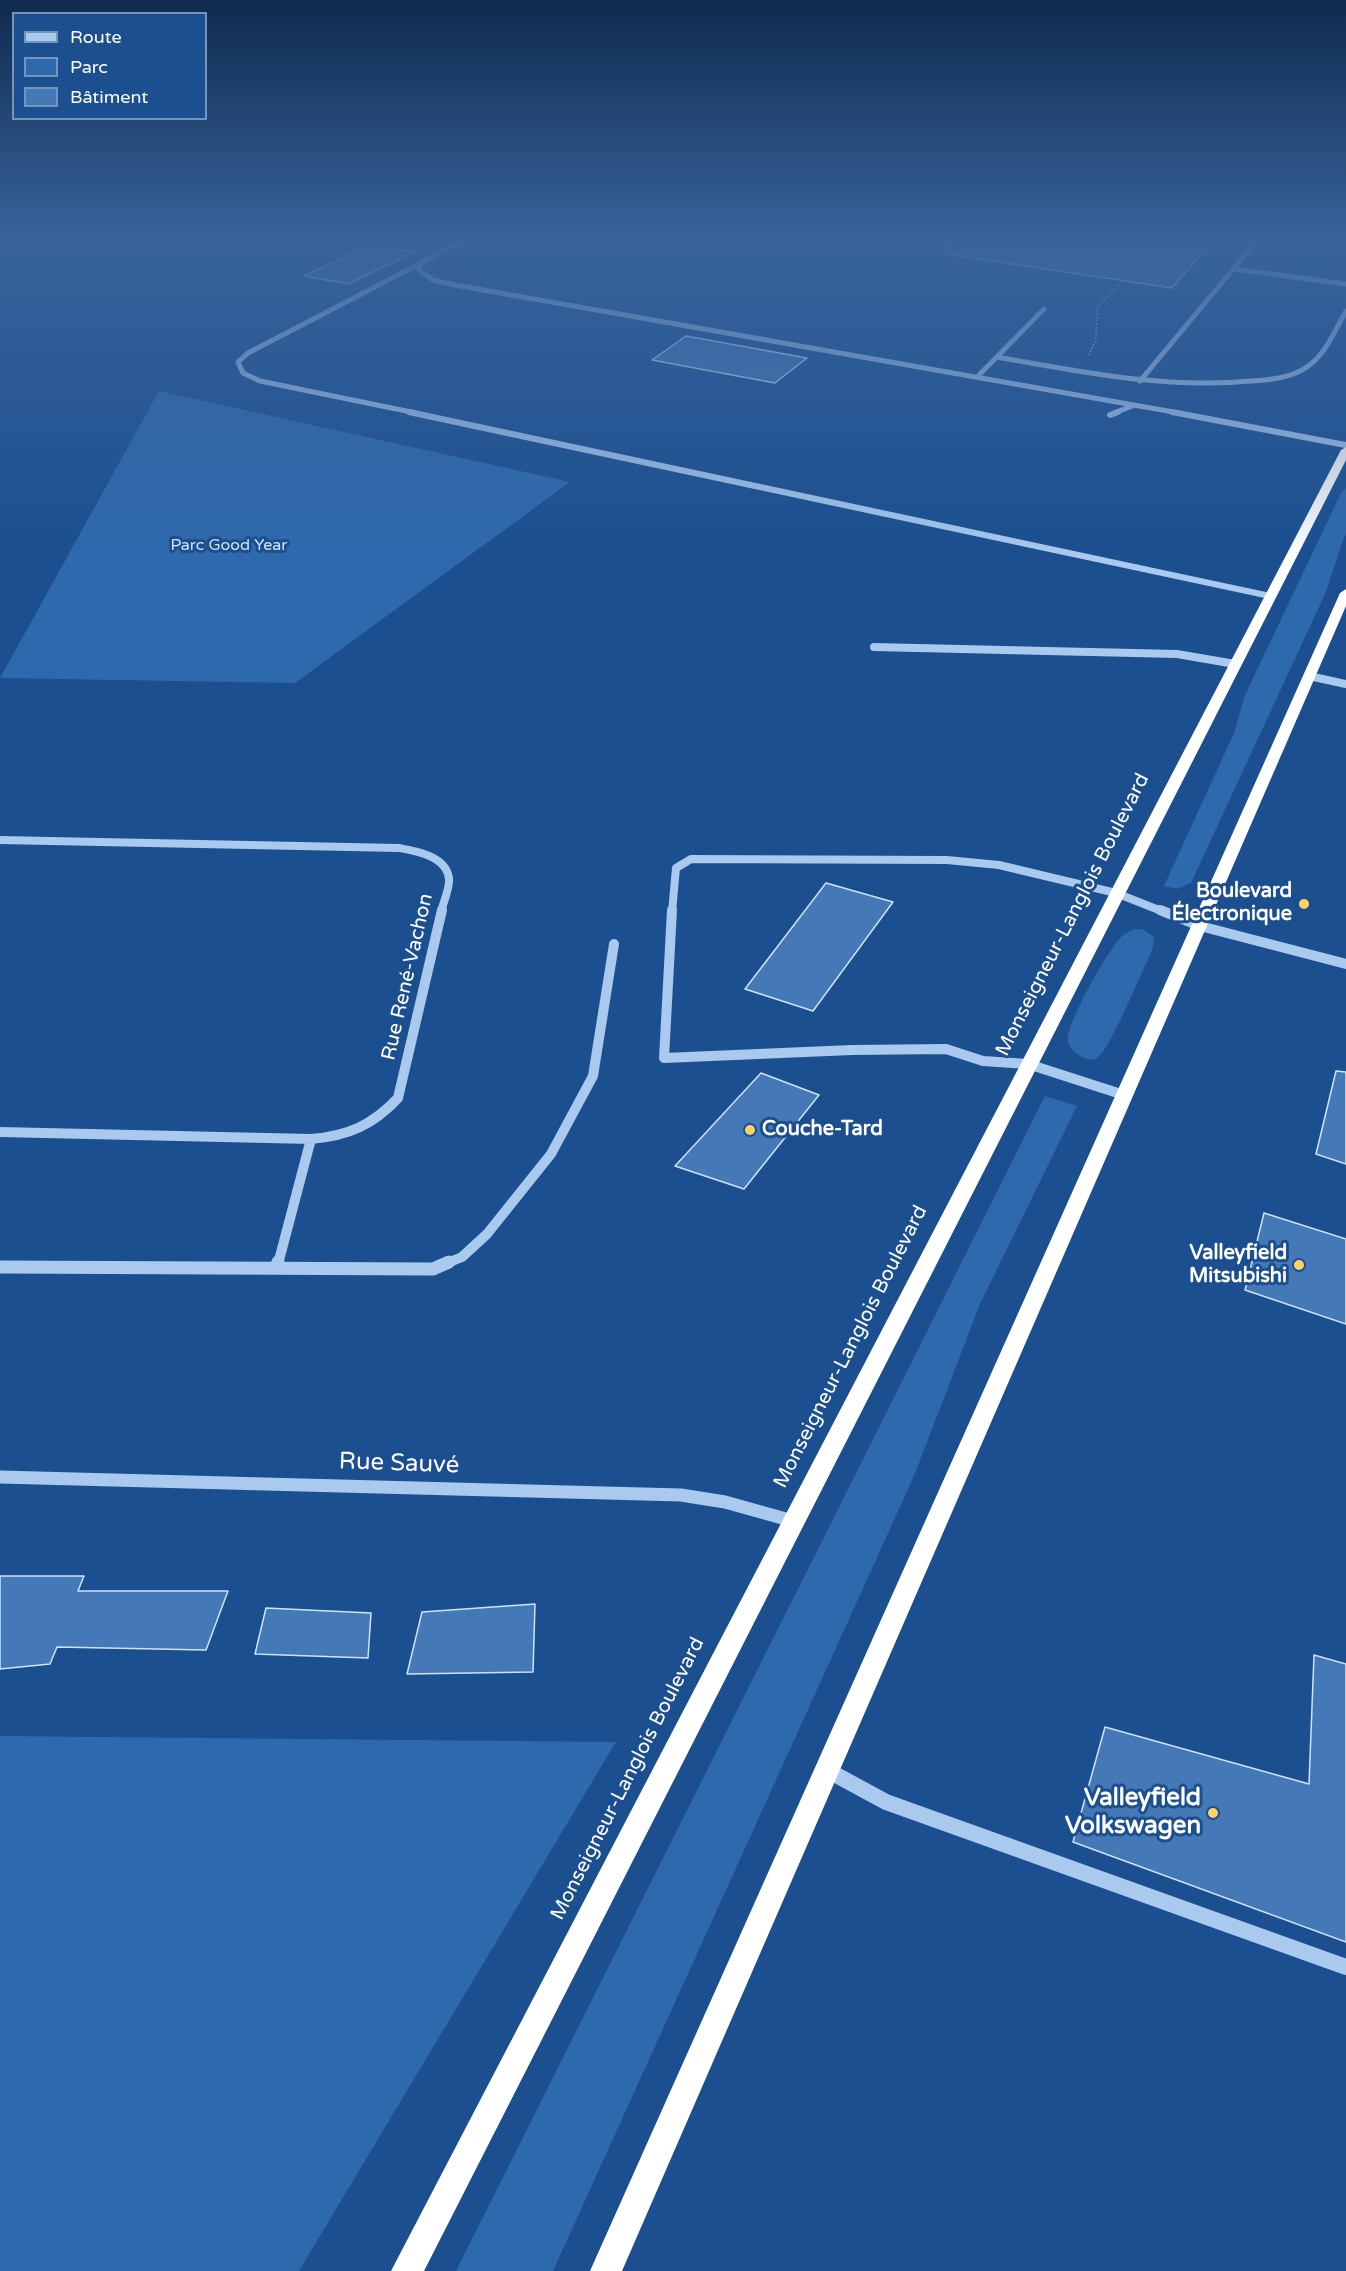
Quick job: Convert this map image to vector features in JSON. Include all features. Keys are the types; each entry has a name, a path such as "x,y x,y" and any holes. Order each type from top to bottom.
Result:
{"highway":[{"name":"Monseigneur-Langlois Boulevard","path":"407,2271 1346,450"},
{"path":"606,2271 1346,593"}],"street":[{"path":"265,344 248,353 238,362 239,369 245,375 260,381 1270,596"},
{"path":"794,344 1346,445"},
{"path":"978,376 1010,344"},
{"path":"1140,381 1171,344"},
{"path":"997,357 1140,381 1187,385 1228,384 1264,380 1298,372 1321,355 1327,344"},
{"path":"1110,415 1135,405"},
{"path":"874,647 1166,654 1200,657 1235,664"},
{"path":"1309,676 1346,684"},
{"name":"Rue René-Vachon","path":"0,840 399,848 427,854 444,866 449,879 398,1098 381,1118 342,1137 311,1139 0,1132"},
{"path":"1124,1095 1028,1064 983,1061 946,1049 852,1050 664,1058 675,868 691,859 947,860 999,865 1070,880 1116,893 1200,926 1346,964"},
{"path":"0,1267 433,1269 462,1257 487,1234 551,1154 593,1076 614,944"},
{"path":"277,1268 311,1139"},
{"name":"Rue Sauvé","path":"0,1477 681,1495 733,1504 793,1521"},
{"path":"827,1770 886,1802 1346,1967"}],"path":[{"path":"1076,370 1094,344"}],"green space":[{"name":"Parc Good Year","path":"159,391 570,482 295,683 0,678"},
{"path":"1346,488 1346,532 1325,594 1191,883 1177,889 1164,886 1234,733 1245,695 1341,493"},
{"path":"1134,929 1142,929 1153,936 1154,943 1150,955 1103,1052 1095,1059 1084,1058 1073,1051 1070,1046 1068,1041 1070,1029 1090,985 1108,955 1122,936"},
{"path":"1045,1096 1077,1106 980,1304 914,1476 553,2271 456,2271"},
{"path":"0,1736 616,1742 299,2271 0,2271"}],"building":[{"path":"675,344 730,344 807,358 775,383 652,360"},
{"path":"826,883 893,902 813,1011 745,989"},
{"path":"1336,1071 1346,1072 1346,1164 1316,1154"},
{"name":"Couche-Tard","path":"761,1073 819,1095 744,1189 675,1166"},
{"name":"Valleyfield Mitsubishi","path":"1264,1213 1346,1239 1346,1324 1245,1290"},
{"path":"0,1576 84,1576 78,1591 228,1591 206,1650 57,1647 50,1664 0,1669"},
{"path":"535,1604 533,1672 407,1674 422,1612"},
{"path":"266,1608 371,1613 368,1658 255,1654"},
{"name":"Valleyfield Volkswagen","path":"1314,1655 1346,1664 1346,1942 1073,1842 1105,1727 1309,1784"}],"place":[{"name":"Boulevard Électronique","path":"1304,904"},
{"name":"Couche-Tard","path":"750,1130"},
{"name":"Valleyfield Mitsubishi","path":"1299,1265"},
{"name":"Valleyfield Volkswagen","path":"1213,1813"}]}
